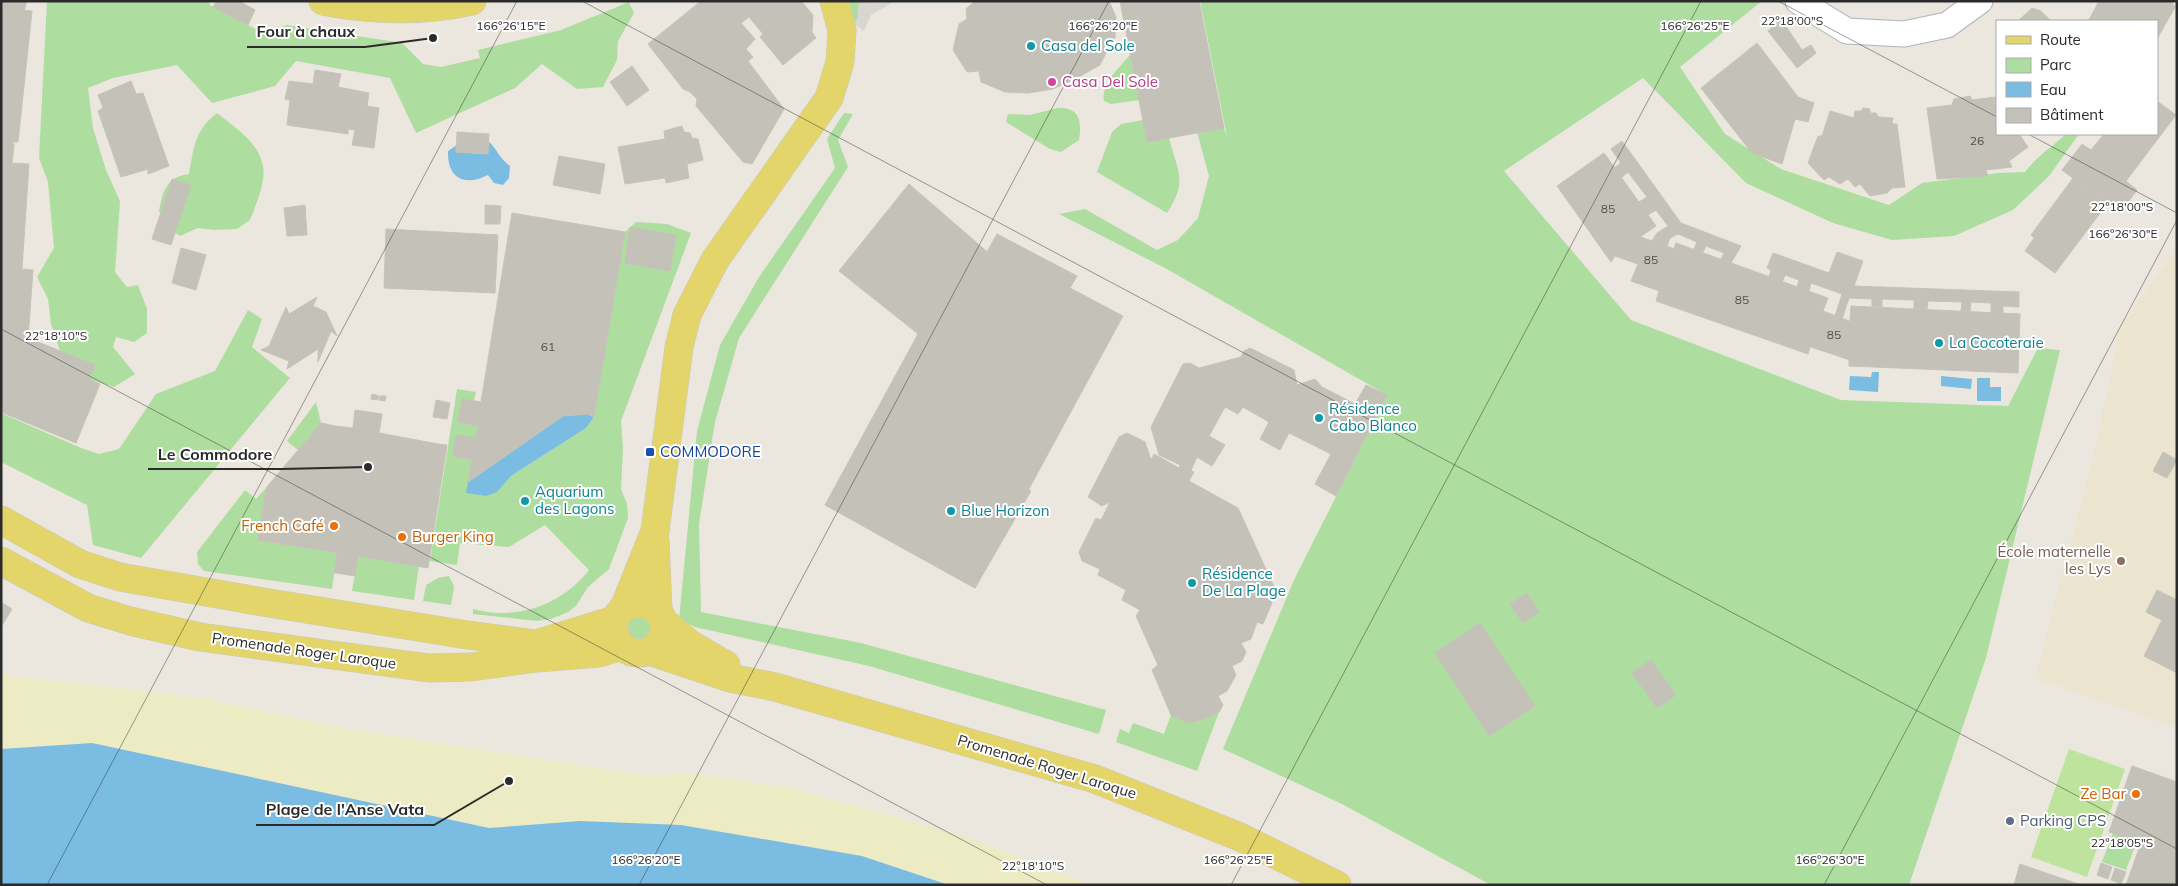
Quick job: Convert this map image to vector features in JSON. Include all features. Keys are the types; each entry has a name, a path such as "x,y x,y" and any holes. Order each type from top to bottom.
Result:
{"main road":[{"path":"322,1 390,10 440,8 472,1"},
{"path":"655,531 619,614 614,634 622,646 632,653 649,651 657,646 663,635 655,531 679,347 687,316 715,260 829,98 838,72 842,30 834,1"},
{"path":"1,520 80,564 120,577 461,634 536,644 619,614 633,603 646,604 661,616"},
{"name":"Promenade Roger Laroque","path":"1,561 88,608 130,621 200,637 429,668 471,667 537,658 599,653 622,646"},
{"name":"Promenade Roger Laroque","path":"661,616 690,644 720,662 775,687"},
{"name":"Promenade Roger Laroque","path":"649,651 730,678 775,687 1094,779 1240,837 1337,885"}],"street":[{"path":"1798,1 1847,31 1904,34 1947,25 1980,1"}],"shaded area":[{"path":"859,1 873,1 875,3 878,1 895,1 871,15 864,31 854,23 858,18"},
{"name":"École maternelle les Lys","path":"2177,248 2177,728 2035,678 2094,456 2120,328"}],"green space":[{"path":"47,1 209,1 210,5 263,33 287,25 402,43 423,64 441,67 480,58 478,50 561,30 629,2 634,13 618,41 617,60 603,87 577,89 542,64 515,88 416,133 390,78 296,61 275,86 212,103 177,65 113,78 88,88 93,128 106,170 120,201 115,272 127,287 138,285 147,309 147,333 134,342 116,337 113,347 135,374 114,387 89,379 60,351 51,324 48,299 37,277 54,248 48,182 39,158"},
{"path":"847,1 859,1 858,18 854,23"},
{"path":"1200,1 1762,1 1680,67 1725,134 1781,169 1889,205 1922,183 1998,173 2025,172 2065,135 2078,135 2049,176 2013,210 1954,236 1892,240 1833,223 1746,183 1643,78 1504,171 1631,320 1841,400 2008,406 2038,348 2060,350 1986,658 1909,885 1491,885 1342,804 1223,749 1294,580 1387,395 1165,268 1059,214 1085,209 1157,250 1178,240 1198,218 1209,176 1197,132 1224,128 1227,137"},
{"path":"1130,55 1139,100 1111,104 1104,101 1105,88 1108,82"},
{"path":"1057,108 1065,108 1075,113 1078,116 1080,127 1079,140 1061,152 1050,149 1006,122 1008,114 1030,115"},
{"path":"217,113 250,141 261,158 263,180 259,195 250,220 237,229 214,230 198,228 180,236 167,227 159,211 162,197 170,182 175,178 189,174 199,133"},
{"path":"844,113 853,114 838,140 848,167 739,338 715,422 699,524 701,612 861,643 1106,710 1099,734 869,666 695,627 679,620 697,431 720,345 759,277 835,168 827,139"},
{"path":"1143,120 1169,138 1178,169 1179,184 1177,193 1167,213 1097,172 1112,132 1121,124"},
{"path":"636,222 667,224 691,233 621,421 623,449 621,489 627,504 628,518 609,569 588,587 576,606 568,612 551,619 537,621 473,614 473,609 505,613 537,607 566,593 589,570 545,525 509,547 460,543 457,565 430,561 457,389 476,392 474,401 462,400 458,422 478,426 476,438 456,435 453,456 472,460 467,493 497,492 511,476 586,428 594,417 625,232"},
{"path":"248,310 262,319 252,347 290,378 141,558 93,545 87,505 1,462 1,413 99,454 119,449 156,394 215,371"},
{"path":"316,402 321,423 298,450 287,441"},
{"path":"266,488 258,540 337,553 332,589 204,571 198,564 197,552 245,490 256,499"},
{"path":"358,556 419,566 414,600 352,591"},
{"path":"449,576 454,586 451,605 423,601 426,585 438,578"},
{"path":"633,603 646,604 663,635 654,647 639,653 620,646 614,620"},
{"path":"1219,712 1197,771 1116,742 1120,729 1129,733 1133,723 1164,734 1171,715 1195,721"},
{"path":"2069,749 2125,769 2087,877 2031,857"},
{"path":"2113,833 2137,841 2126,870 2102,862"}],"sand":[{"path":"1,674 201,698 348,729 643,775 695,774 791,788 966,837 1092,885 949,885 862,856 580,821 489,828 92,743 1,749"}],"water":[{"path":"488,141 510,166 509,178 503,185 494,183 488,175 479,179 465,180 454,174 450,168 448,151 457,145 456,152 487,154"},
{"path":"1872,372 1879,372 1878,392 1849,390 1850,376 1871,377"},
{"path":"1941,376 1972,379 1971,389 1941,386"},
{"path":"1977,378 1990,378 1990,387 2001,387 2001,401 1977,401"},
{"path":"587,414 594,417 586,428 511,476 497,492 486,496 466,493 468,482 563,416"},
{"path":"92,743 489,828 580,821 681,825 862,856 949,885 1,885 1,749"}],"building":[{"path":"1,1 27,1 24,11 1,8"},
{"path":"217,1 239,1 255,10 248,25 213,7"},
{"path":"701,1 801,1 813,15 812,32 816,38 783,65 760,37 763,34 749,17 741,23 755,39 746,49 753,57 748,61 784,109 752,164 743,162 696,106 697,99 690,92 683,89 648,44"},
{"name":"Casa del Sole","path":"975,1 1109,1 1116,17 1115,38 1107,42 1107,51 1100,65 1075,79 1053,89 1028,93 1005,92 981,82 979,71 967,72 953,50 959,24 967,19 966,9"},
{"path":"1120,1 1199,1 1224,128 1147,142"},
{"path":"2099,1 2171,1 2175,7 2158,37 2158,20 2089,20"},
{"path":"1,8 32,11 18,142 12,142 14,145 1,144"},
{"path":"2032,8 2041,11 2050,20 2019,20"},
{"path":"1781,19 1802,50 1811,45 1816,53 1797,68 1768,31"},
{"path":"1757,43 1798,97 1814,103 1808,122 1795,119 1782,164 1752,153 1701,88"},
{"path":"632,66 649,90 627,106 610,82"},
{"path":"315,70 341,74 338,87 369,93 367,106 379,108 374,148 352,145 355,130 348,129 348,134 287,125 290,100 285,99 289,81 313,84"},
{"path":"131,81 136,94 143,93 169,166 148,174 148,169 121,177 98,111 103,108 98,95"},
{"path":"1970,96 1972,100 1996,97 1996,135 2020,135 2028,147 2009,161 2012,167 1986,170 1988,176 1937,179 1927,108 1952,105 1954,99"},
{"path":"2158,102 2176,115 2126,181 2137,190 2120,213 2062,170 2082,144 2091,150 2103,135 2158,135"},
{"path":"1863,108 1870,109 1870,113 1876,113 1878,117 1893,118 1892,124 1897,124 1905,187 1892,188 1887,193 1870,196 1860,184 1855,187 1848,179 1840,184 1829,177 1824,180 1808,163 1818,136 1822,136 1830,111 1854,118 1855,111 1861,111"},
{"path":"682,126 684,132 690,133 692,138 698,139 703,160 687,164 689,178 666,183 665,178 625,184 618,147 665,139 664,131"},
{"path":"457,132 489,134 488,154 456,152"},
{"path":"1622,141 1681,223 1741,246 1731,263 1721,259 1724,253 1706,246 1703,252 1694,249 1697,242 1678,234 1670,238 1667,246 1652,241 1657,233 1668,226 1656,210 1648,215 1639,202 1647,197 1628,172 1621,178 1614,168 1621,163 1611,149"},
{"path":"1,144 14,145 12,163 29,164 22,269 33,270 28,338 95,365 89,379 100,384 76,443 1,412"},
{"path":"1604,153 1656,226 1640,237 1624,231 1611,262 1557,186"},
{"path":"559,156 605,164 600,194 553,185"},
{"path":"2073,178 2107,204 2055,273 2025,251 2034,238 2031,235"},
{"path":"172,179 191,185 171,245 152,239"},
{"path":"909,184 999,262 932,345 839,271"},
{"path":"305,205 307,235 287,236 284,208"},
{"path":"485,205 501,206 500,224 485,224"},
{"name":"Aquarium des Lagons","path":"512,213 625,232 594,417 587,414 563,416 468,482 472,460 453,456 456,435 476,438 478,426 458,422 462,399 481,402"},
{"path":"630,227 676,235 670,271 625,263"},
{"path":"386,229 498,235 495,293 384,288"},
{"path":"1624,231 1680,251 1665,293 1631,281 1638,264 1615,256"},
{"path":"997,234 1077,276 1070,288 1123,316 975,588 825,505 918,334 932,345 999,262 987,252"},
{"path":"1676,243 1828,298 1823,311 1815,308 1802,344 1810,347 1808,354 1656,301 1659,291 1665,293 1680,251 1674,249"},
{"path":"181,248 206,255 196,290 172,283"},
{"name":"La Cocoteraie","path":"1837,252 1863,261 1854,286 2019,292 2019,307 2003,306 2003,313 1991,312 1991,303 1971,302 1970,311 1961,311 1962,302 1928,301 1927,309 1914,309 1914,300 1882,299 1882,307 1872,306 1872,299 1849,298 1842,319 1835,316 1842,294 1811,283 1809,291 1797,287 1799,280 1785,275 1782,282 1769,277 1771,270 1767,268 1773,253 1829,273"},
{"path":"317,297 313,306 326,312 337,336 331,331 318,362 318,349 287,369 289,361 261,350 269,346 286,307 289,314"},
{"name":"La Cocoteraie","path":"1851,306 2020,314 2018,373 1849,366 1849,360 1853,361 1865,327 1850,321"},
{"path":"1815,308 1865,327 1853,361 1802,344"},
{"name":"Résidence Cabo Blanco","path":"1250,348 1294,370 1297,385 1315,379 1322,387 1355,404 1366,385 1387,395 1336,496 1315,484 1331,454 1289,433 1280,450 1260,439 1269,422 1243,407 1238,414 1225,407 1209,436 1225,445 1212,466 1197,457 1191,470 1159,455 1151,427 1183,364 1190,363 1199,368 1241,357 1244,351"},
{"path":"372,394 379,396 377,400 371,399"},
{"path":"380,396 386,396 385,401 379,400"},
{"path":"436,400 450,403 447,419 433,417"},
{"path":"355,410 382,414 379,433 438,444 421,549 275,525 280,493 335,426 353,428"},
{"path":"321,423 335,426 280,493 275,525 421,549 438,444 447,445 428,568 340,553 336,573 334,573 337,553 258,540 266,488"},
{"name":"Blue Horizon","path":"927,431 1031,491 975,588 872,531"},
{"name":"Résidence De La Plage","path":"1127,433 1145,442 1151,460 1154,454 1179,468 1180,465 1194,472 1189,481 1238,508 1276,591 1268,595 1272,603 1263,624 1257,622 1251,639 1241,643 1246,652 1242,661 1232,666 1236,675 1227,691 1218,696 1223,705 1219,712 1204,719 1188,723 1171,715 1152,670 1158,665 1136,616 1140,610 1122,600 1126,590 1098,575 1100,569 1082,561 1079,552 1096,518 1101,520 1110,502 1102,506 1088,497 1119,437"},
{"path":"2163,452 2177,460 2167,478 2153,471"},
{"path":"340,553 358,556 355,576 336,573"},
{"path":"2157,590 2177,600 2177,673 2144,656 2162,620 2146,612"},
{"path":"1527,593 1539,612 1523,623 1510,604"},
{"path":"1,602 12,609 1,627"},
{"path":"1480,623 1535,706 1489,736 1435,653"},
{"path":"1651,660 1676,695 1657,708 1632,673"},
{"path":"2132,766 2177,782 2176,885 2126,885 2141,843 2109,832"},
{"path":"2101,863 2112,867 2108,879 2097,875"},
{"path":"2020,864 2081,885 2014,885"},
{"path":"2115,868 2126,872 2121,884 2111,880"},
{"path":"2022,869 2071,885 2017,885"}],"place":[{"name":"Four à chaux","path":"433,38"},
{"name":"Casa del Sole","path":"1031,46"},
{"name":"Casa Del Sole","path":"1052,82"},
{"name":"La Cocoteraie","path":"1939,343"},
{"name":"Résidence Cabo Blanco","path":"1319,418"},
{"name":"COMMODORE","path":"650,452"},
{"name":"Le Commodore","path":"368,467"},
{"name":"Aquarium des Lagons","path":"525,501"},
{"name":"Blue Horizon","path":"951,511"},
{"name":"French Café","path":"334,526"},
{"name":"Burger King","path":"402,537"},
{"name":"École maternelle les Lys","path":"2121,561"},
{"name":"Résidence De La Plage","path":"1192,583"},
{"name":"Plage de l'Anse Vata","path":"509,781"},
{"name":"Ze Bar","path":"2136,794"},
{"name":"Parking CPS","path":"2010,821"}]}
